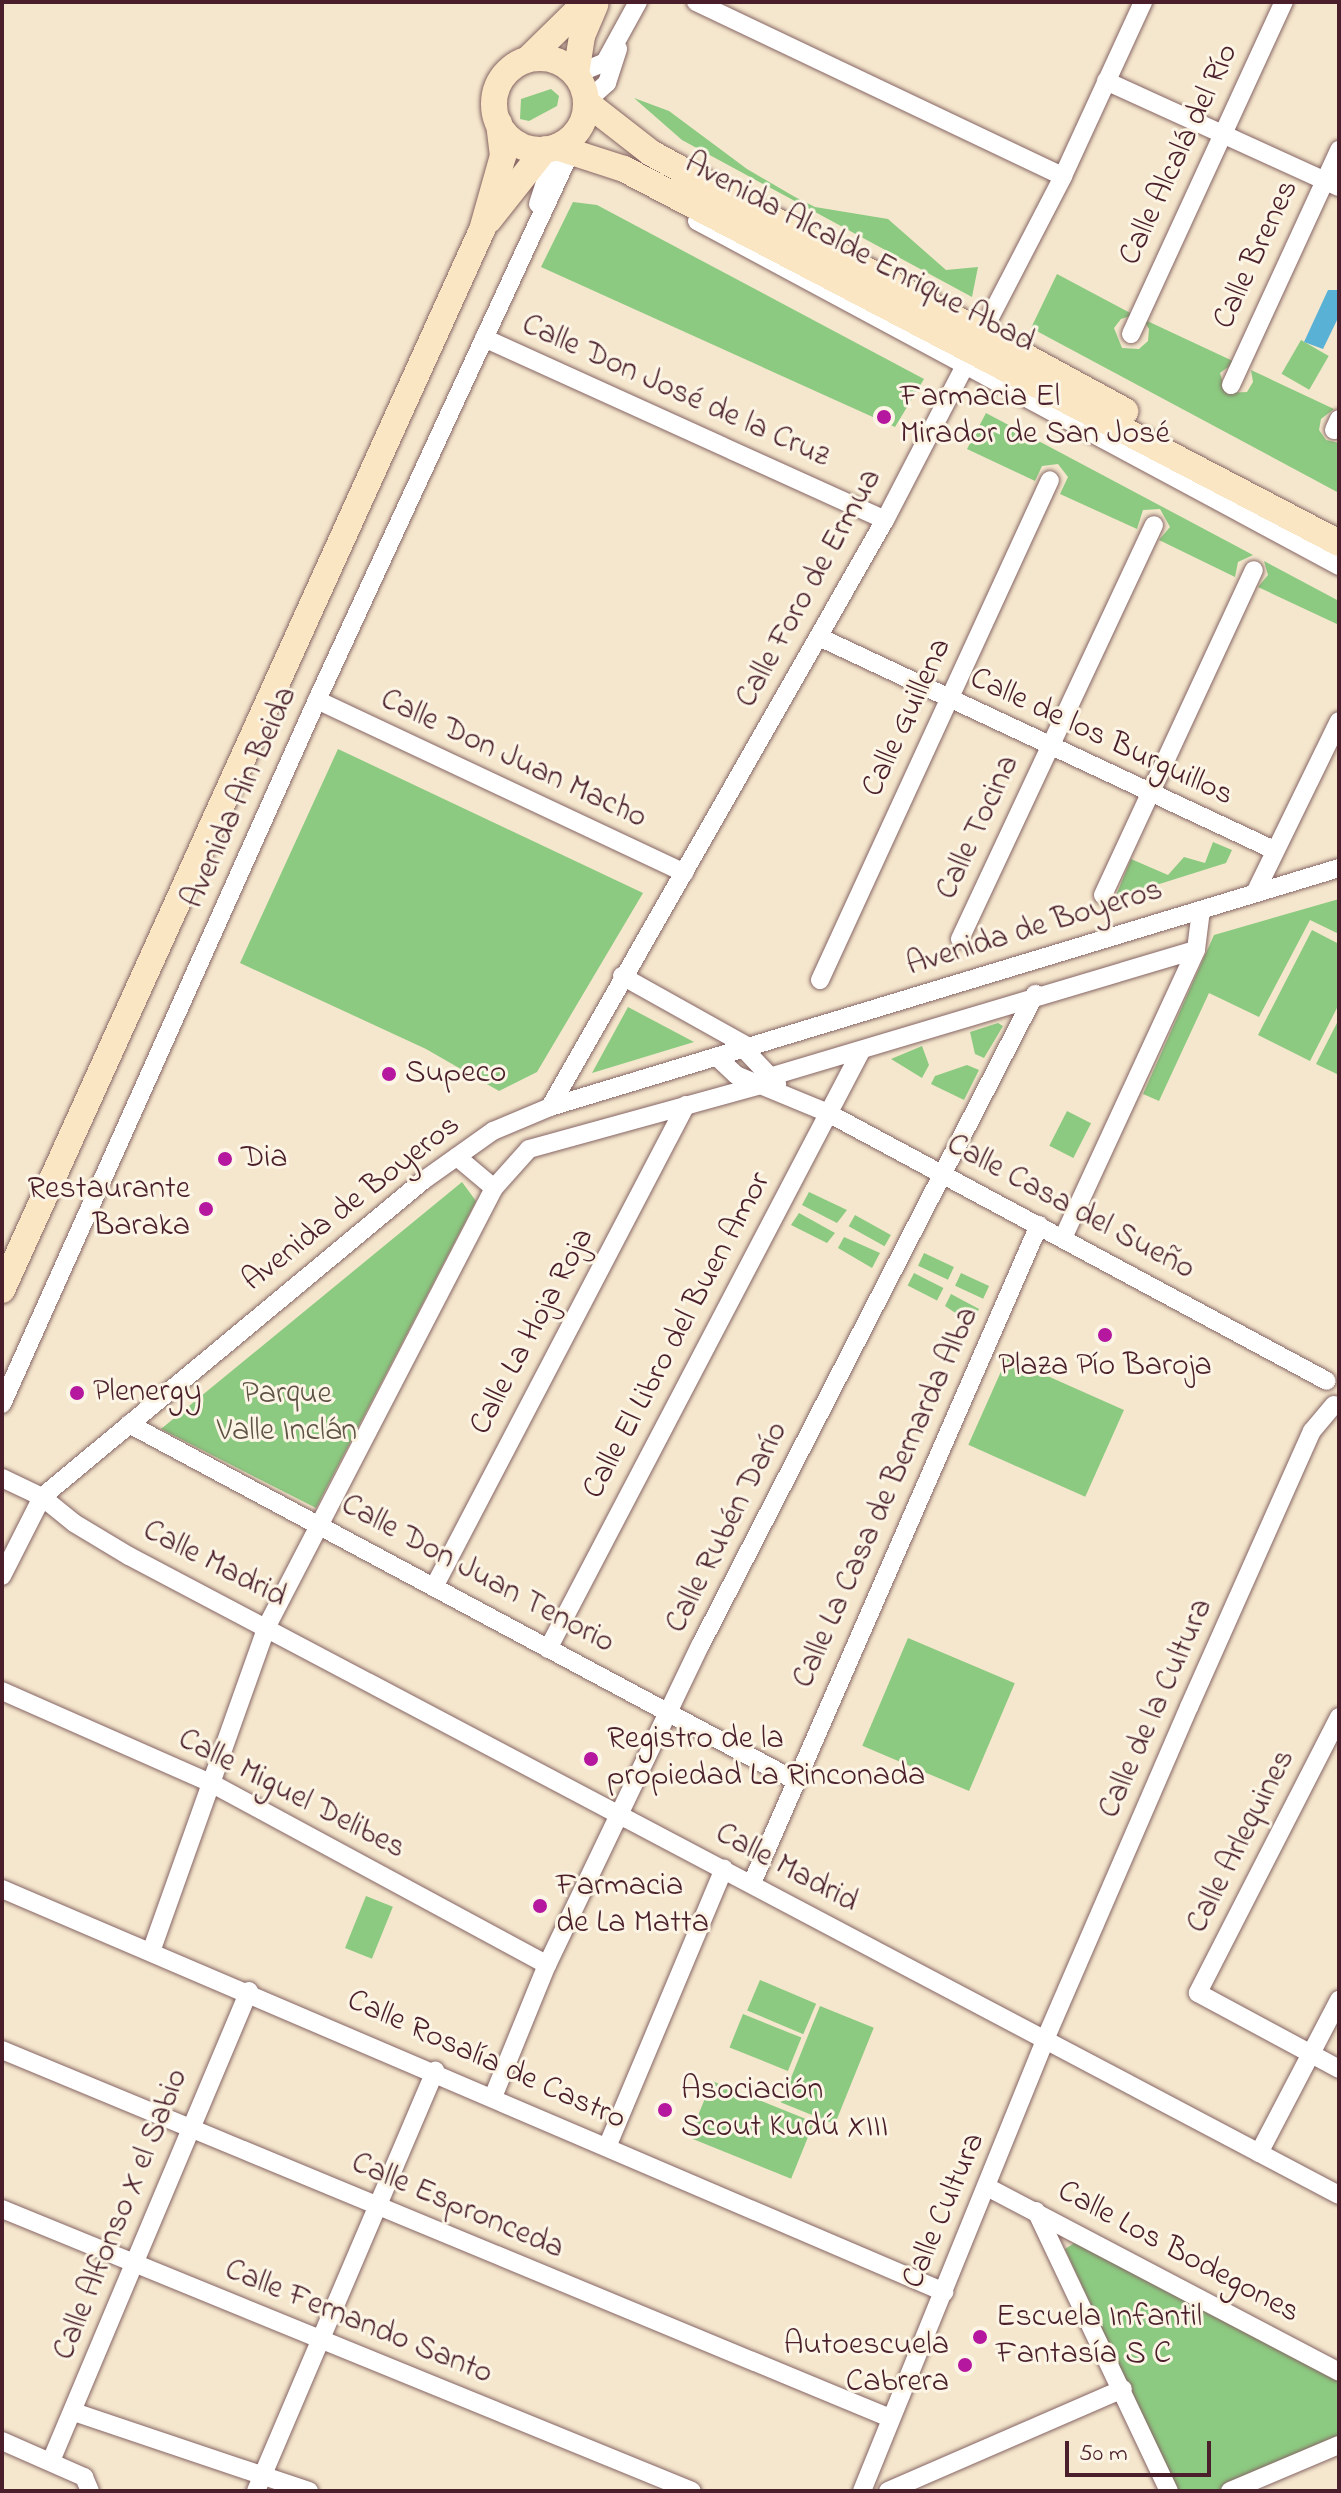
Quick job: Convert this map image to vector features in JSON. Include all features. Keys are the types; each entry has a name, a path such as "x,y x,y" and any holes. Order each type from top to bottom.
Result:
{"main road":[{"path":"2,1290 482,230 503,156 494,98 499,82 574,19 586,2"},
{"path":"482,230 516,187 580,127 587,102 576,74 579,45 596,2"},
{"path":"528,59 561,62 576,74"},
{"name":"Avenida Alcalde Enrique Abad","path":"587,102 651,153 972,349 1339,528"},
{"path":"499,123 516,143 554,150"},
{"name":"Avenida Alcalde Enrique Abad","path":"554,150 646,181 1339,543"}],"street":[{"path":"576,74 605,62 638,2"},
{"path":"696,2 1063,176"},
{"name":"Calle Foro de Ermua","path":"550,1107 885,520 1063,176 1143,2"},
{"name":"Calle Alcalá del Río","path":"1131,334 1284,2"},
{"path":"579,45 603,50 619,38"},
{"path":"587,102 607,83 619,38"},
{"path":"1106,81 1332,184"},
{"path":"536,206 545,194 554,150"},
{"name":"Avenida Ain Beida","path":"2,1404 6,1389 317,700 535,228 554,150"},
{"name":"Calle Brenes","path":"1231,385 1332,184 1339,150"},
{"path":"516,187 527,188 536,206 535,228"},
{"name":"Calle Don José de la Cruz","path":"484,338 885,520"},
{"path":"972,349 1339,566"},
{"name":"Calle Guillena","path":"820,980 1050,480"},
{"name":"Calle Tocina","path":"960,939 1154,525"},
{"path":"1103,895 1254,570"},
{"name":"Calle de los Burguillos","path":"819,637 948,701 1274,850"},
{"name":"Calle Don Juan Macho","path":"317,700 684,873"},
{"path":"1255,893 1339,721"},
{"name":"Avenida de Boyeros","path":"42,1497 457,1157 493,1131 550,1107 1339,868"},
{"path":"1063,1238 1196,950 1201,910"},
{"path":"152,1949 267,1626 494,1188 529,1149 587,1129 686,1105 1035,994 1196,950"},
{"path":"622,976 747,1049"},
{"name":"Calle Rubén Darío","path":"493,2097 547,1965 668,1712 945,1176 1035,994"},
{"name":"Calle Casa del Sueño","path":"747,1049 763,1081"},
{"name":"Calle El Libro del Buen Amor","path":"548,1649 861,1051"},
{"name":"Calle Casa del Sueño","path":"718,1058 1063,1238 1333,1374"},
{"path":"578,1099 587,1129"},
{"name":"Calle La Hoja Roja","path":"434,1587 686,1105"},
{"path":"457,1157 494,1188"},
{"name":"Calle La Casa de Bernarda Alba","path":"752,1883 1039,1225"},
{"path":"1333,1374 1337,1406"},
{"name":"Calle de la Cultura","path":"1044,2042 1312,1431 1337,1406"},
{"name":"Calle Don Juan Tenorio","path":"129,1424 796,1781"},
{"name":"Calle Madrid","path":"2,1478 42,1497 129,1556 267,1626 1044,2042 1339,2195"},
{"path":"2,1576 42,1497"},
{"name":"Calle Miguel Delibes","path":"2,1691 211,1783 547,1965"},
{"name":"Calle Arlequines","path":"1310,2054 1198,1993 1339,1717"},
{"path":"607,2147 724,1869"},
{"name":"Calle Rosalía de Castro","path":"2,1889 152,1949 944,2292"},
{"name":"Calle Alfonso X el Sabio","path":"51,2461 136,2265 188,2128 249,1991"},
{"path":"1259,2153 1339,2000"},
{"name":"Calle Cultura","path":"862,2491 989,2188 1044,2042"},
{"name":"Calle Espronceda","path":"2,2050 890,2418"},
{"path":"1310,2054 1339,2069"},
{"path":"256,2491 374,2206 435,2071"},
{"name":"Calle Los Bodegones","path":"989,2188 1339,2372"},
{"name":"Calle Fernando Santo","path":"2,2209 692,2491"},
{"path":"1036,2211 1169,2491"},
{"path":"888,2491 1123,2389"},
{"path":"74,2412 265,2473 309,2491"},
{"path":"2,2441 84,2477 90,2491"},
{"path":"1230,2491 1339,2445"}],"green space":[{"path":"551,89 559,96 557,106 529,121 520,119 521,99"},
{"path":"634,98 669,111 747,169 815,207 888,219 946,270 978,267 972,297 682,140"},
{"path":"573,202 597,205 924,379 895,427 541,267"},
{"path":"1057,274 1134,315 1121,319 1114,328 1122,348 1139,349 1148,341 1149,329 1143,319 1235,362 1220,373 1226,393 1247,392 1253,382 1251,370 1334,409 1321,419 1319,430 1326,440 1339,443 1339,493 1031,328"},
{"path":"1301,340 1329,356 1309,390 1282,374"},
{"path":"986,413 1253,555 1238,562 1235,577 1159,540 1170,527 1160,509 1143,510 1137,529 1060,494 1068,477 1058,464 1042,466 1035,481 967,449"},
{"path":"1264,561 1339,601 1339,625 1258,587 1268,575"},
{"path":"338,749 643,893 537,1072 499,1091 426,1049 240,963"},
{"path":"1213,842 1232,850 1226,863 1115,898 1131,859 1168,875 1184,857 1205,863"},
{"path":"1339,899 1339,934 1310,920 1259,1017 1209,993 1159,1101 1143,1094 1214,935"},
{"path":"1312,930 1339,944 1339,1004 1310,1061 1258,1035"},
{"path":"628,1007 694,1042 592,1073"},
{"path":"1339,1019 1339,1075 1316,1064"},
{"path":"998,1023 1003,1026 984,1058 975,1054 970,1032"},
{"path":"922,1046 929,1065 922,1078 891,1059"},
{"path":"967,1065 979,1070 964,1100 931,1084 935,1076"},
{"path":"1067,1111 1091,1123 1073,1158 1049,1146"},
{"name":"Parque Valle Inclán","path":"462,1182 476,1201 316,1508 161,1429"},
{"path":"809,1192 847,1210 837,1223 802,1205"},
{"path":"799,1213 835,1233 827,1243 791,1225"},
{"path":"855,1215 891,1235 885,1246 849,1226"},
{"path":"844,1237 880,1253 872,1268 838,1248"},
{"path":"924,1253 954,1267 948,1280 918,1266"},
{"path":"914,1273 943,1288 937,1300 908,1285"},
{"path":"961,1273 989,1286 983,1299 955,1286"},
{"path":"951,1294 979,1309 972,1324 945,1306"},
{"path":"1007,1358 1124,1410 1085,1497 968,1445"},
{"path":"908,1638 1015,1683 969,1791 862,1746"},
{"path":"366,1896 393,1907 372,1959 345,1948"},
{"path":"760,1980 816,2004 803,2034 747,2010"},
{"path":"820,2006 874,2028 835,2124 781,2102"},
{"path":"743,2014 801,2038 788,2071 730,2047"},
{"path":"712,2081 814,2122 791,2179 689,2138"},
{"path":"1076,2242 1339,2381 1339,2438 1217,2491 1177,2491 1065,2249"}],"water":[{"path":"1328,290 1339,290 1339,316 1323,349 1304,342"}],"place":[{"name":"Farmacia El Mirador de San José","path":"884,417"},
{"name":"Supeco","path":"389,1074"},
{"name":"Dia","path":"225,1159"},
{"name":"Restaurante Baraka","path":"206,1209"},
{"name":"Plaza Pío Baroja","path":"1105,1335"},
{"name":"Plenergy","path":"77,1393"},
{"name":"Registro de la propiedad La Rinconada","path":"591,1759"},
{"name":"Farmacia de La Matta","path":"540,1906"},
{"name":"Asociación Scout Kudú XIII","path":"665,2110"},
{"name":"Escuela Infantil Fantasía S C","path":"980,2337"},
{"name":"Autoescuela Cabrera","path":"965,2365"}]}
